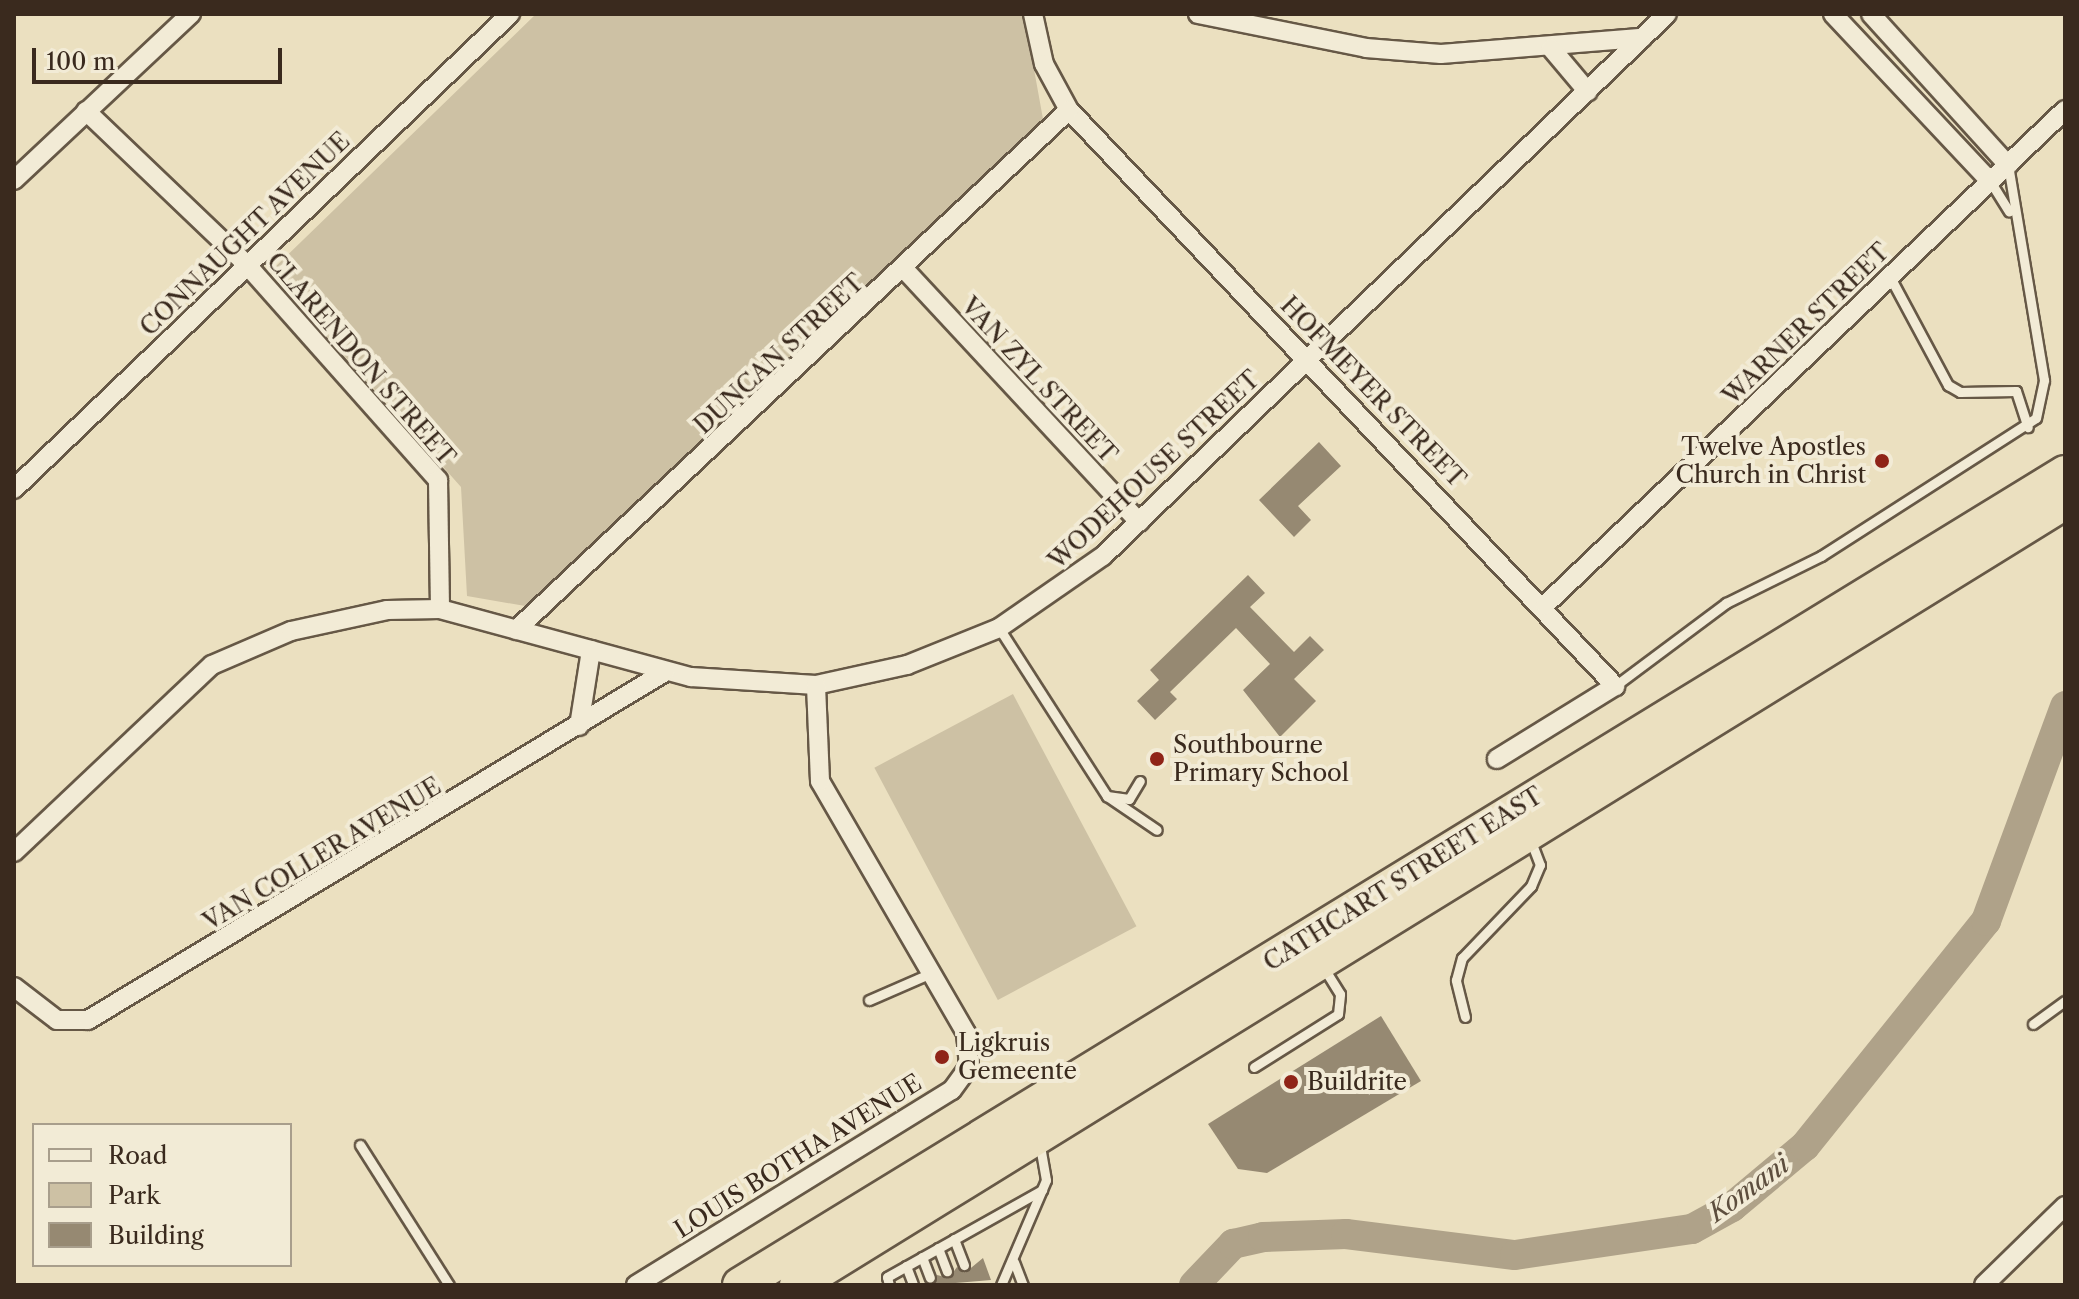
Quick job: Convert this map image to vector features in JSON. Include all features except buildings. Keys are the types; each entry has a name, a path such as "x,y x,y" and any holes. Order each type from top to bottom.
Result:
{"highway":[{"name":"CATHCART STREET EAST","path":"797,1285 1030,1127 2059,486"},
{"name":"CATHCART STREET EAST","path":"740,1285 1030,1127"}],"street":[{"path":"14,180 191,14"},
{"name":"CONNAUGHT AVENUE","path":"14,489 510,14"},
{"name":"HOFMEYER STREET","path":"1033,14 1044,64 1069,110 1545,605 1615,686"},
{"path":"1198,14 1366,48 1464,54 1551,48 1583,39 1642,38"},
{"name":"WODEHOUSE STREET","path":"14,852 227,655 387,610 440,609 665,672 816,685 907,665 999,628 1062,589 1139,522 1667,14"},
{"path":"1833,14 1990,181"},
{"path":"1871,14 2008,165"},
{"path":"1882,66 1901,47"},
{"path":"1551,48 1588,92"},
{"name":"DUNCAN STREET","path":"516,630 905,270 1069,110"},
{"name":"WARNER STREET","path":"1545,605 2065,110"},
{"name":"CLARENDON STREET","path":"86,111 247,265 438,480 440,609"},
{"name":"VAN ZYL STREET","path":"905,270 1139,522"},
{"path":"579,726 591,650"},
{"name":"VAN COLLER AVENUE","path":"14,987 57,1020 88,1020 665,672"},
{"path":"816,685 820,781 931,973"},
{"path":"1497,759 1615,686"},
{"name":"LOUIS BOTHA AVENUE","path":"636,1285 952,1090 971,1056 966,1033 931,973"},
{"path":"1984,1285 2065,1206"}],"lane":[{"path":"1615,686 1726,603 1821,556 2028,427 2040,410 2044,380 2010,215 2008,165"},
{"path":"1990,181 2010,215"},
{"path":"1890,277 1948,385 1960,392 2016,391 2028,427"},
{"path":"999,628 1107,796 1157,830"},
{"path":"1107,796 1129,799 1140,781"},
{"path":"1465,1017 1456,980 1462,958 1537,876 1540,858 1520,823"},
{"path":"1254,1067 1338,1014 1340,994 1314,951"},
{"path":"869,1000 931,973"},
{"path":"2033,1024 2065,1001"},
{"path":"1005,1283 1042,1190 1048,1162 1030,1127"},
{"path":"360,1145 449,1285"},
{"path":"889,1285 887,1277 1042,1190"},
{"path":"954,1239 964,1265"},
{"path":"938,1248 947,1271"},
{"path":"922,1257 930,1278"},
{"path":"1014,1262 1023,1285"},
{"path":"906,1266 913,1284"}],"green space":[{"path":"536,14 1024,14 1043,119 531,607 467,596 461,487 270,272"},
{"path":"1013,694 1136,926 998,1000 874,768"}],"waterway":[{"name":"Komani","path":"1194,1285 1233,1244 1263,1237 1346,1234 1515,1255 1692,1229 1732,1207 1805,1146 1986,921 2065,706"}],"place":[{"name":"Twelve Apostles Church in Christ","path":"1882,461"},
{"name":"Southbourne Primary School","path":"1157,759"},
{"name":"Ligkruis Gemeente","path":"942,1057"},
{"name":"Buildrite","path":"1291,1082"}]}
